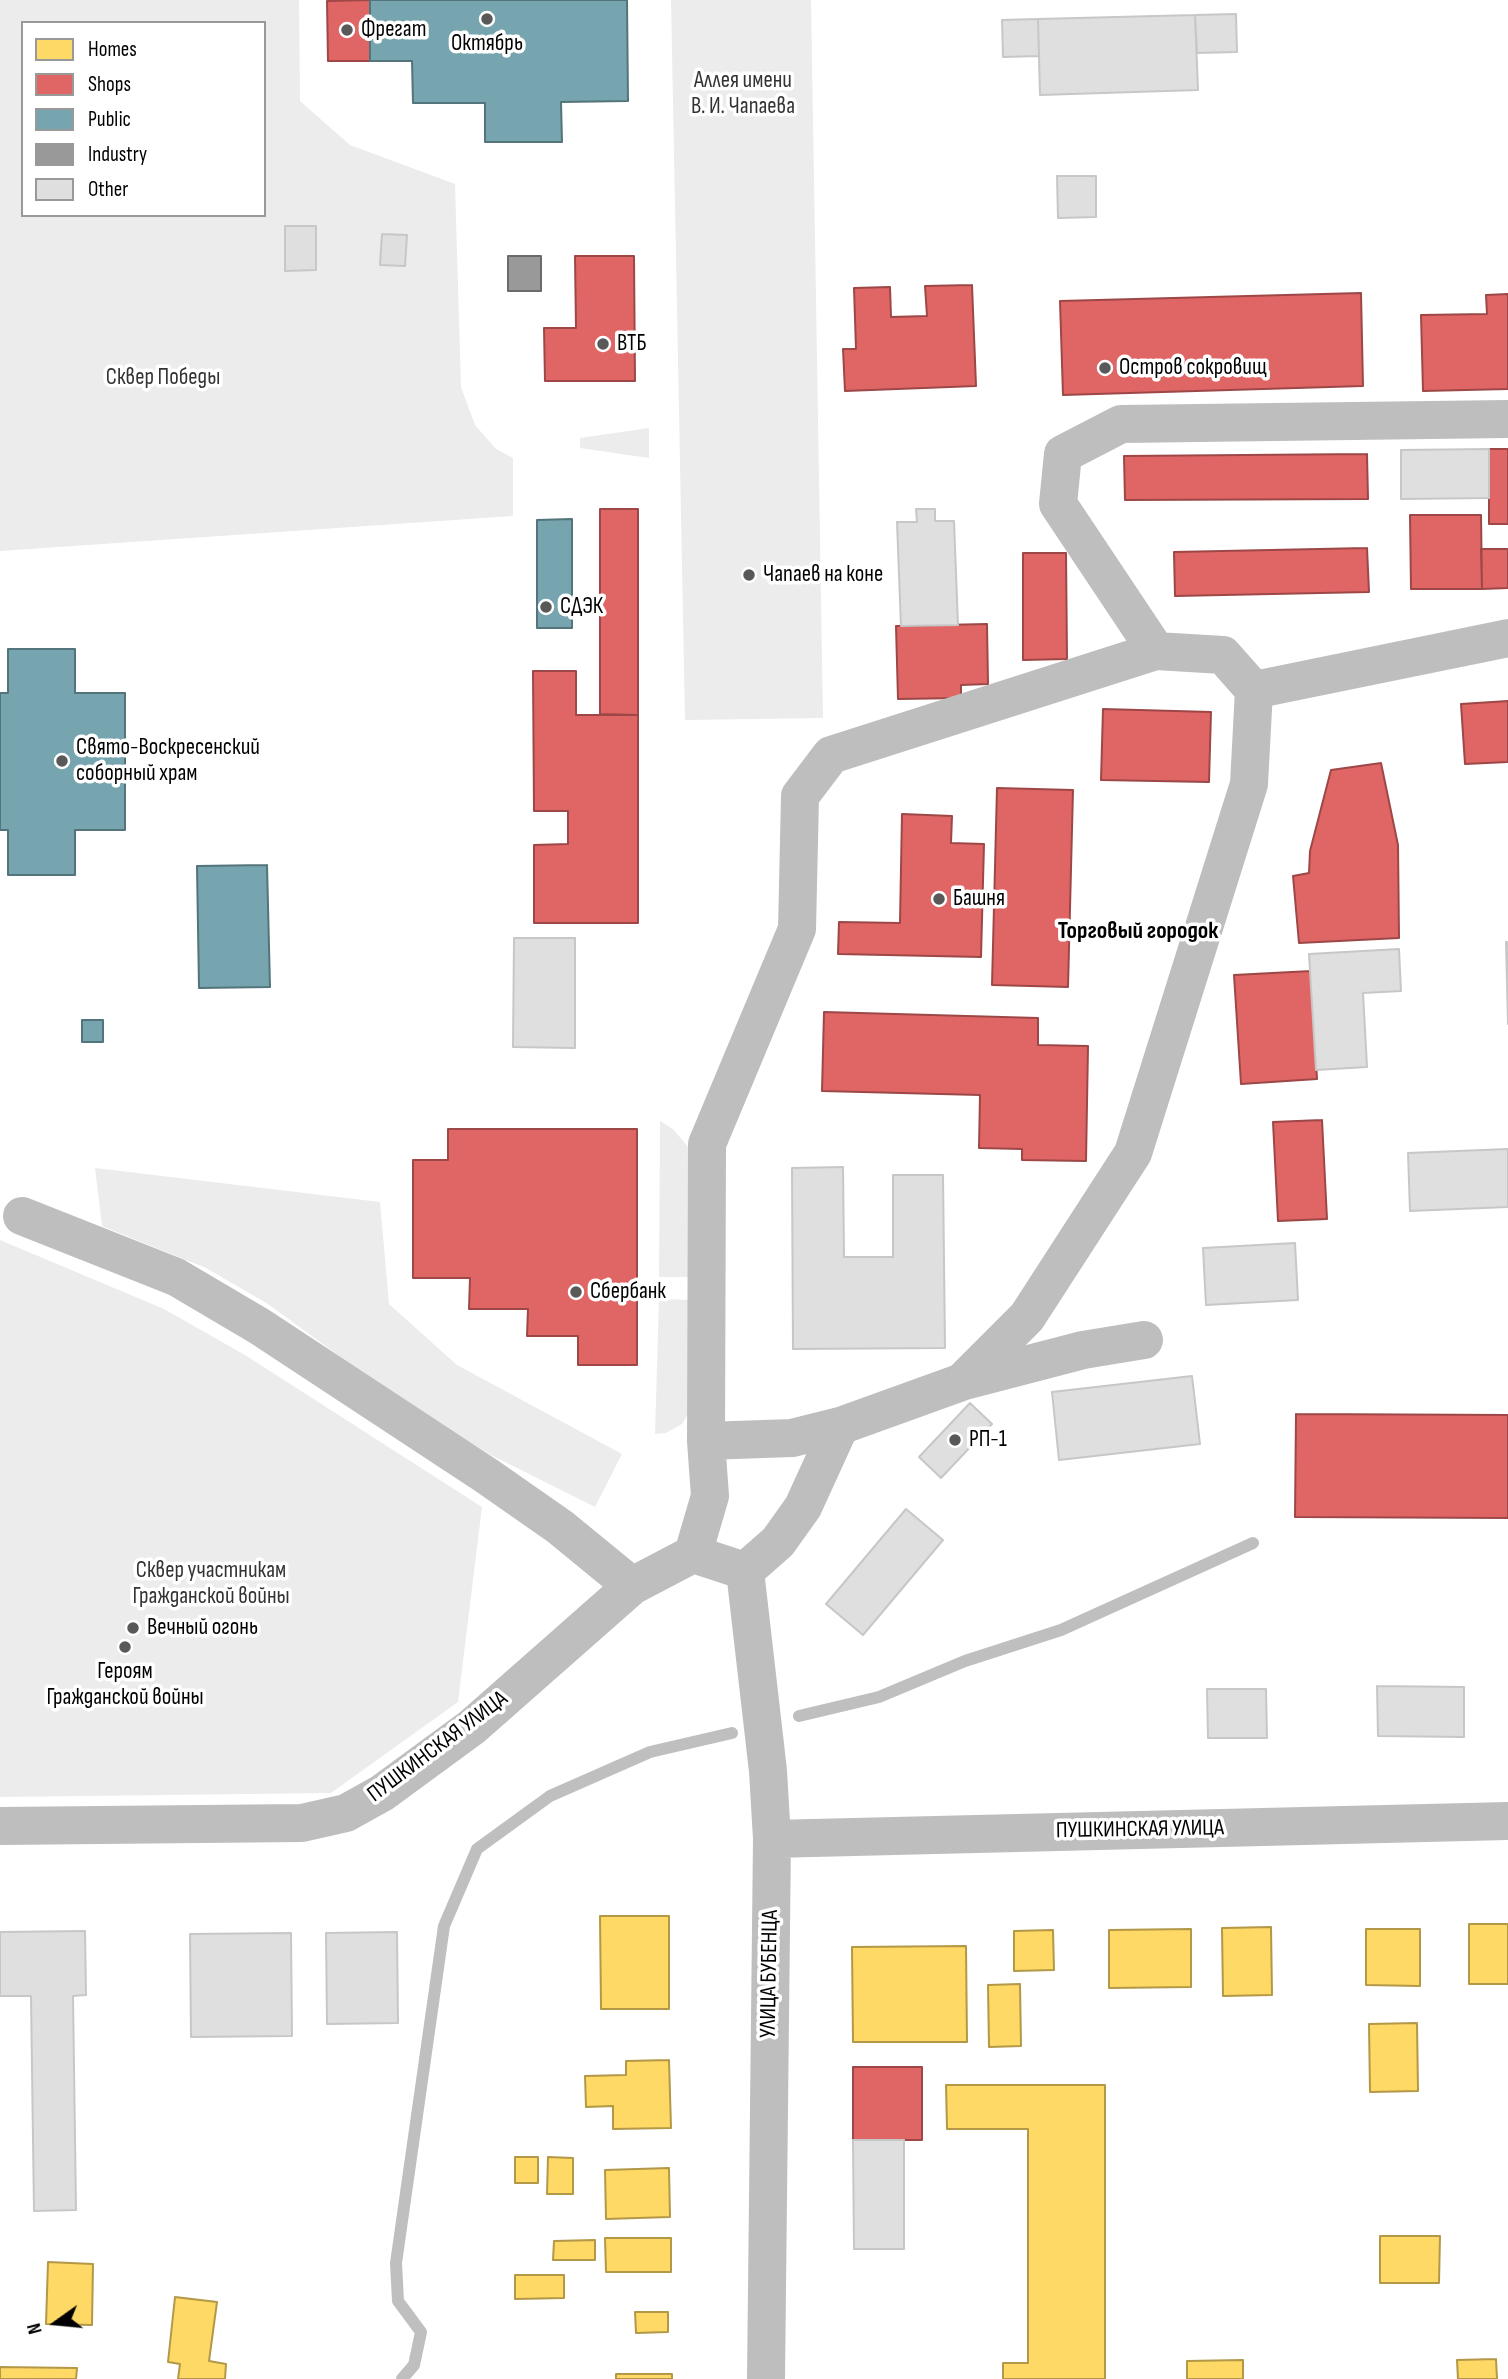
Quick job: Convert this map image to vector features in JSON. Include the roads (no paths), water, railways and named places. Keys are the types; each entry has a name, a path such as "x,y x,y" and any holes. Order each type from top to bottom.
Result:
{"street":[{"path":"1156,652 1058,504 1063,454 1121,424 1508,419"},
{"path":"1254,690 1508,638"},
{"path":"840,1426 803,1507 778,1542 746,1571 693,1554 710,1496 706,1441 707,1144 797,929 800,796 831,755 1156,652 1223,655 1254,690 1249,783 1133,1153 1027,1317 962,1381"},
{"path":"22,1216 176,1277 259,1326 497,1483 560,1527 632,1586"},
{"path":"706,1441 792,1438 840,1426 962,1381 1083,1350 1144,1340"},
{"name":"ПУШКИНСКАЯ УЛИЦА","path":"0,1826 302,1823 346,1813 382,1793 472,1727 632,1586 693,1554"},
{"name":"УЛИЦА БУБЕНЦА","path":"746,1571 768,1771 772,1839 766,2379"},
{"name":"ПУШКИНСКАЯ УЛИЦА","path":"772,1839 1508,1821"}],"waterway":[{"path":"799,1716 879,1697 965,1661 1061,1630 1253,1543"},
{"path":"402,2379 414,2365 421,2332 398,2301 396,2263 444,1926 477,1849 550,1796 650,1752 732,1733"}],"place":[{"name":"Октябрь","path":"487,19"},
{"name":"Фрегат","path":"347,30"},
{"name":"ВТБ","path":"603,344"},
{"name":"Остров сокровищ","path":"1105,368"},
{"name":"Чапаев на коне","path":"749,575"},
{"name":"СДЭК","path":"546,607"},
{"name":"Свято-Воскресенский соборный храм","path":"62,761"},
{"name":"Башня","path":"939,899"},
{"name":"Сбербанк","path":"576,1292"},
{"name":"РП-1","path":"955,1440"},
{"name":"Вечный огонь","path":"133,1628"},
{"name":"Героям Гражданской войны","path":"125,1647"}],"district":[{"name":"Торговый городок","path":"1138,932"}],"park label":[{"name":"Аллея имени В. И. Чапаева","path":"743,94"},
{"name":"Сквер Победы","path":"163,378"},
{"name":"Сквер участникам Гражданской войны","path":"211,1584"}]}
